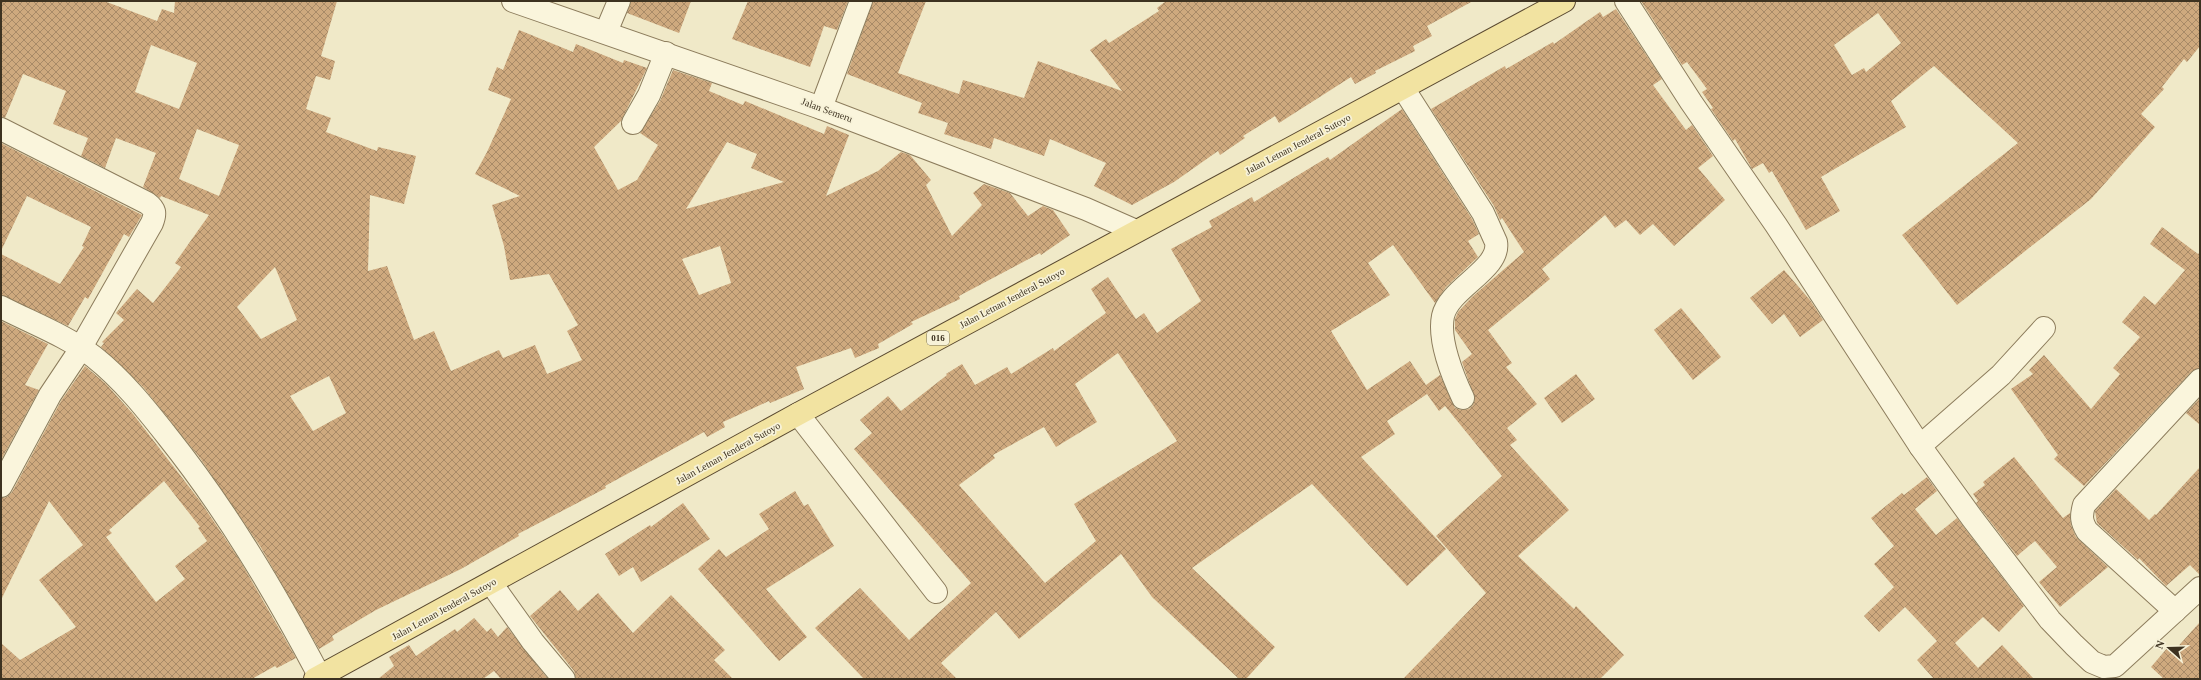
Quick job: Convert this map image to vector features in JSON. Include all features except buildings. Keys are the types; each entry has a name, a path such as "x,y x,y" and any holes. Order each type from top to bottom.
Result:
{"main road":[{"name":"Jalan Letnan Jenderal Sutoyo","path":"317,678 798,414 1564,1"}],"street":[{"name":"Jalan Semeru","path":"513,1 606,32 821,108 1086,209 1136,231"},
{"path":"606,32 619,1"},
{"path":"821,108 861,1"},
{"path":"1626,1 1691,102 1776,225 1920,446 2012,572 2050,620 2092,662 2104,667 2115,666 2200,588"},
{"path":"633,123 649,95 666,53"},
{"path":"1402,88 1483,213 1497,247 1492,260 1449,302 1442,318 1447,354 1463,398"},
{"path":"1,129 147,203 154,209 152,223 80,347 46,402 1,486"},
{"path":"1,307 80,347 95,358 133,395 199,476 270,585 317,678"},
{"path":"1920,446 2001,375 2044,328"},
{"path":"2175,611 2087,531 2082,524 2081,515 2088,501 2200,380"},
{"path":"798,414 936,592"},
{"path":"491,583 533,642 564,679"}]}
